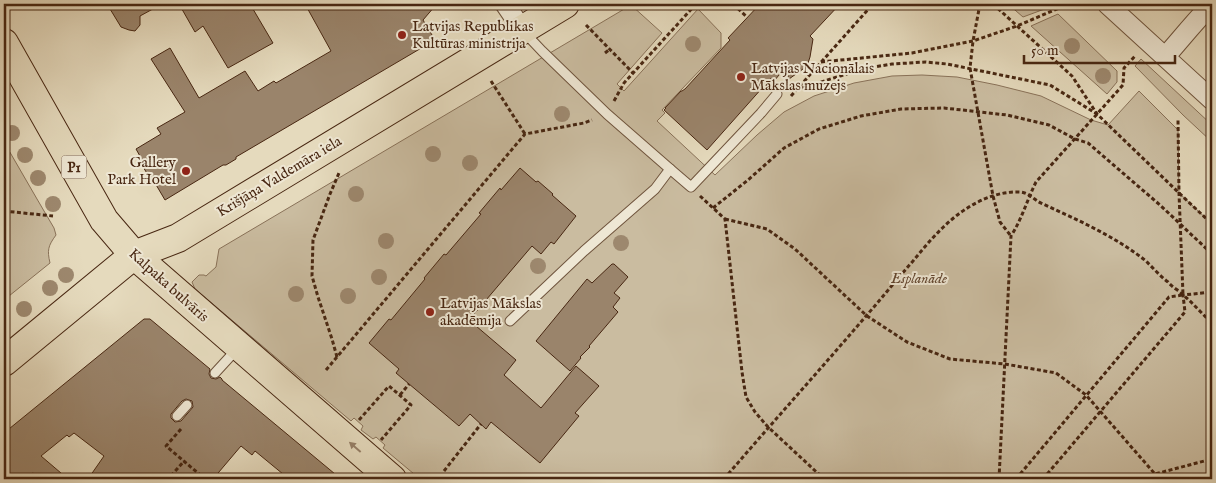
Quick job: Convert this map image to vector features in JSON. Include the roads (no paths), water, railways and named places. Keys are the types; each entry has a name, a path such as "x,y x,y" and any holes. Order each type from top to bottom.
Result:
{"main road":[{"name":"Krišjāņa Valdemāra iela","path":"4,362 134,255 178,238 565,4"},
{"name":"Kalpaka bulvāris","path":"4,43 104,220 134,255 392,479"}],"street":[{"path":"505,4 522,29"},
{"path":"1107,4 1212,100"},
{"path":"1165,57 1212,4"}],"lane":[{"path":"522,29 607,114 691,187 777,94"},
{"path":"510,321 584,251 655,190 670,169"},
{"path":"215,373 239,347"},
{"path":"177,416 187,405"}],"place":[{"name":"Latvijas Republikas Kultūras ministrija","path":"402,35"},
{"name":"Latvijas Nacionālais Mākslas muzejs","path":"741,77"},
{"name":"Gallery Park Hotel","path":"186,171"},
{"name":"Latvijas Mākslas akadēmija","path":"430,312"}],"park label":[{"name":"Esplanāde","path":"919,278"}]}
